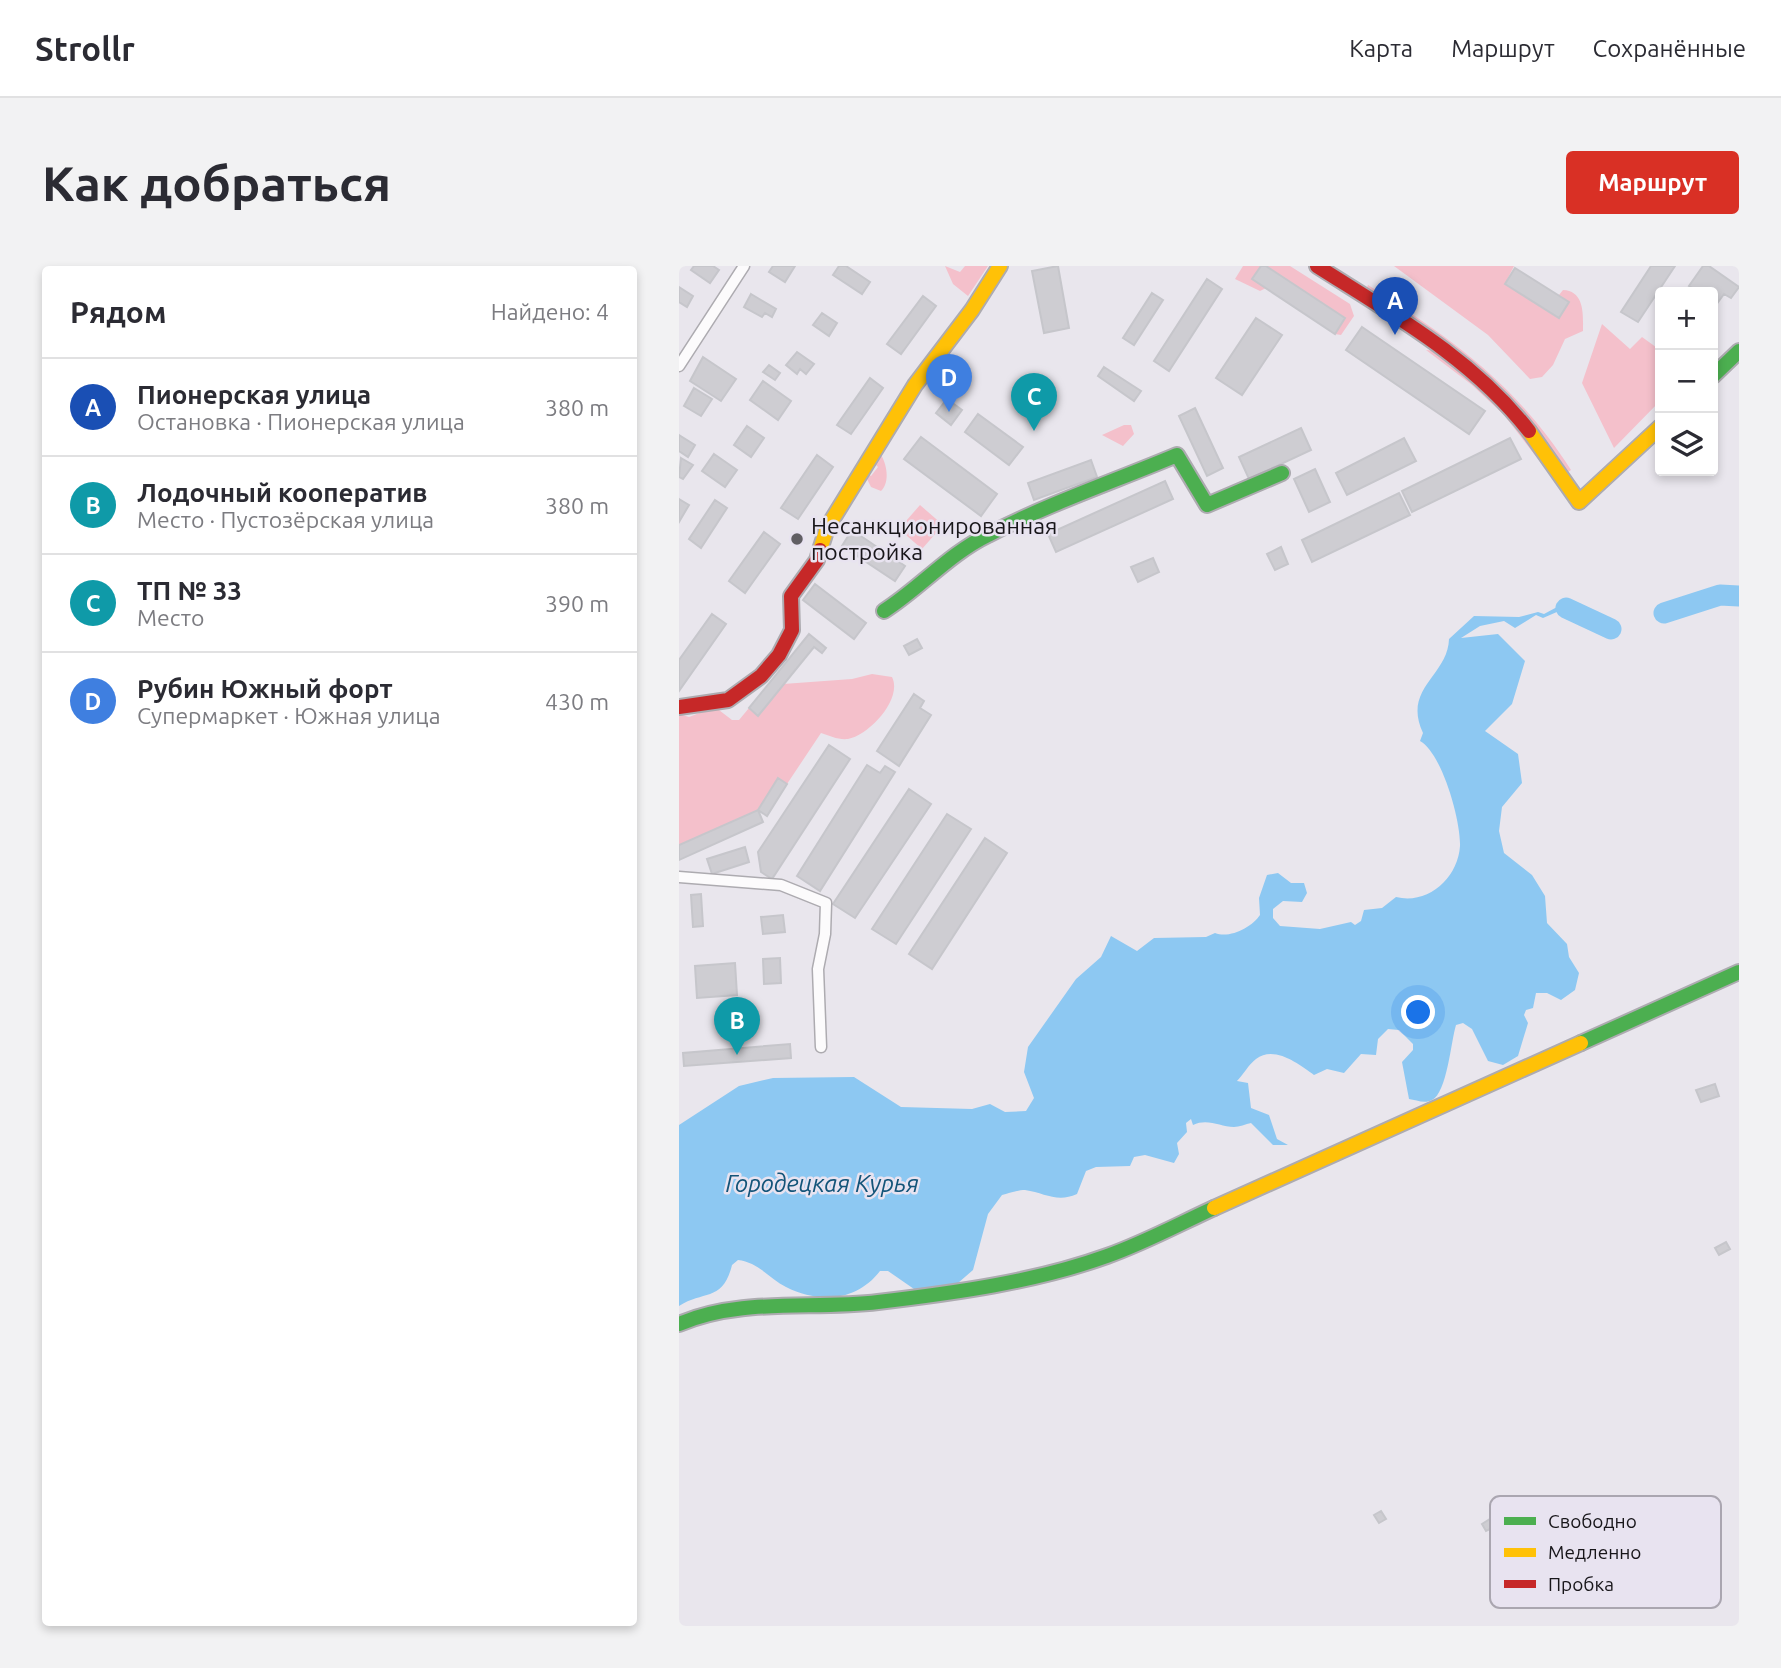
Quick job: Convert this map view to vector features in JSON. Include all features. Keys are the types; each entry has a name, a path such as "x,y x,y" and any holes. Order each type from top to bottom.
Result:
{"street":[{"path":"679,366 744,266"},
{"path":"679,707 729,700 761,676 779,655 792,630 791,596 817,561 827,528 915,385 972,310 1000,266"},
{"path":"1317,266 1440,345 1479,376 1526,426 1579,502 1655,432"},
{"path":"1718,371 1739,351"},
{"path":"884,611 903,599 937,568 987,535 1177,455 1206,505 1282,473"},
{"path":"679,877 781,885 825,903 825,934 818,969 821,1047"},
{"path":"679,1324 707,1311 837,1306 948,1292 1075,1266 1108,1256 1739,972"}],"shaded area":[{"path":"945,266 960,272 965,266 988,266 968,296 953,284"},
{"path":"1243,266 1261,266 1252,279 1266,288 1260,291 1235,279"},
{"path":"1266,266 1290,266 1350,304 1354,316 1341,335 1335,334 1345,318"},
{"path":"1394,266 1514,266 1505,284 1558,318 1569,302 1559,295 1563,290 1575,295 1581,305 1583,331 1565,339 1553,365 1542,377 1530,379 1488,335"},
{"path":"1368,285 1455,345 1505,388 1550,439 1571,470 1568,472 1529,417 1494,380 1453,348 1366,289"},
{"path":"1602,324 1630,349 1642,337 1655,346 1655,406 1614,448 1582,383"},
{"path":"1426,350 1435,351 1508,415 1555,481 1504,415 1472,385"},
{"path":"1124,425 1131,425 1134,434 1123,446 1102,435"},
{"path":"881,455 887,473 886,483 881,491 871,487 867,479 868,474 871,476 878,467 874,463"},
{"path":"920,505 943,525 922,549 899,529"},
{"path":"872,674 892,677 893,695 882,715 865,731 848,739 821,733 787,784 778,779 758,810 679,845 679,714 689,717 715,707 732,720 739,720 749,708 758,715 783,684 852,679"}],"water":[{"name":"Городецкая Курья","path":"1559,606 1566,608 1543,618 1536,615 1515,628 1504,621 1480,626 1461,638 1498,634 1525,661 1512,704 1485,731 1518,754 1522,783 1502,807 1499,831 1504,853 1532,875 1545,896 1547,923 1567,944 1569,957 1579,973 1575,990 1561,1000 1547,993 1536,993 1533,1008 1526,1010 1524,1015 1528,1023 1518,1056 1503,1065 1488,1061 1472,1029 1463,1023 1456,1025 1441,1088 1432,1100 1423,1102 1409,1099 1402,1062 1413,1050 1413,1044 1399,1030 1388,1029 1378,1039 1376,1055 1361,1054 1344,1073 1327,1069 1314,1075 1286,1058 1263,1055 1253,1061 1237,1081 1248,1083 1251,1108 1269,1115 1277,1139 1288,1145 1273,1145 1251,1123 1234,1127 1209,1123 1193,1125 1191,1119 1186,1123 1187,1132 1177,1143 1179,1154 1174,1163 1145,1155 1134,1157 1130,1166 1096,1167 1086,1171 1077,1194 1070,1197 1025,1190 1002,1195 988,1214 973,1270 958,1283 936,1292 914,1289 888,1271 880,1271 871,1281 849,1294 837,1297 812,1296 786,1287 758,1267 738,1260 732,1265 728,1277 718,1290 679,1306 679,1125 739,1086 773,1078 854,1077 901,1107 972,1109 990,1104 1005,1112 1026,1111 1034,1098 1024,1072 1028,1047 1076,979 1101,957 1111,936 1137,951 1154,938 1206,937 1215,933 1240,931 1260,915 1259,898 1267,875 1278,873 1291,883 1304,883 1307,893 1302,902 1283,901 1273,909 1273,918 1280,926 1320,929 1351,922 1355,925 1361,921 1364,910 1382,908 1396,897 1419,897 1439,886 1454,869 1460,846 1454,805 1443,773 1436,759 1420,741 1423,733 1418,718 1418,705 1422,693 1442,663 1449,639 1474,616 1519,617 1538,612 1544,614"}],"building":[{"path":"694,266 713,266 719,270 710,283 691,270"},
{"path":"773,266 795,266 785,282 769,272"},
{"path":"839,266 846,266 870,282 862,294 833,275"},
{"path":"1058,266 1069,328 1044,333 1032,271"},
{"path":"1261,266 1266,266 1345,318 1335,334 1252,279"},
{"path":"1651,266 1675,266 1661,287 1655,287 1655,296 1638,322 1621,312"},
{"path":"1703,266 1709,266 1739,287 1731,298 1724,294 1718,302 1718,287 1689,286"},
{"path":"1515,268 1569,302 1559,318 1505,284"},
{"path":"1207,279 1222,289 1169,371 1154,361"},
{"path":"679,287 693,296 687,307 679,302"},
{"path":"1152,293 1163,300 1134,345 1123,338"},
{"path":"751,294 776,309 772,317 765,313 762,317 744,307"},
{"path":"923,296 936,306 901,354 887,344"},
{"path":"822,313 837,323 829,336 813,325"},
{"path":"1256,318 1282,335 1242,395 1216,378"},
{"path":"1362,327 1485,411 1469,434 1346,350"},
{"path":"797,352 814,364 806,374 800,369 797,374 786,365"},
{"path":"703,357 736,379 721,401 690,381"},
{"path":"769,365 780,373 775,380 763,372"},
{"path":"1104,367 1141,391 1134,401 1098,376"},
{"path":"870,378 883,388 851,434 837,425"},
{"path":"763,381 791,401 778,420 750,400"},
{"path":"694,388 712,399 701,416 684,406"},
{"path":"947,399 962,410 951,425 936,413"},
{"path":"1195,408 1223,468 1207,476 1179,416"},
{"path":"978,414 1023,447 1009,465 965,432"},
{"path":"747,426 764,438 751,457 734,445"},
{"path":"1301,428 1311,450 1249,479 1239,457"},
{"path":"679,435 695,445 688,457 679,451"},
{"path":"921,437 997,494 981,516 904,459"},
{"path":"1404,438 1416,461 1347,495 1336,473"},
{"path":"1510,438 1521,459 1412,512 1402,491"},
{"path":"714,454 737,470 725,487 702,471"},
{"path":"817,455 833,467 798,519 781,508"},
{"path":"681,458 693,465 683,479 679,477"},
{"path":"1091,460 1097,477 1034,500 1028,483"},
{"path":"1315,469 1330,502 1309,512 1294,479"},
{"path":"1165,481 1173,499 1056,552 1048,534"},
{"path":"1399,493 1410,515 1312,562 1302,540"},
{"path":"679,499 689,505 679,522"},
{"path":"715,500 727,508 701,548 689,539"},
{"path":"852,530 905,566 895,581 842,546"},
{"path":"764,532 780,544 745,593 729,581"},
{"path":"1281,547 1288,564 1275,570 1267,554"},
{"path":"1153,558 1159,572 1138,582 1131,567"},
{"path":"815,584 866,623 854,639 803,600"},
{"path":"712,614 726,624 679,691 679,660"},
{"path":"809,634 826,648 822,653 814,647 758,716 749,708"},
{"path":"917,639 922,648 909,655 904,646"},
{"path":"914,694 924,701 920,708 931,715 899,766 877,751"},
{"path":"829,745 850,759 772,879 761,872 758,852"},
{"path":"867,765 880,773 885,766 895,772 820,891 797,876"},
{"path":"778,778 787,784 767,816 758,810"},
{"path":"909,789 931,804 855,918 833,904"},
{"path":"758,810 763,822 679,860 679,845"},
{"path":"947,814 971,829 896,944 872,929"},
{"path":"985,838 1007,853 932,969 909,954"},
{"path":"745,847 749,862 712,874 707,859"},
{"path":"701,894 703,926 693,927 691,895"},
{"path":"783,915 785,932 763,934 761,917"},
{"path":"780,958 781,983 764,984 763,959"},
{"path":"735,963 737,995 697,998 695,966"},
{"path":"790,1044 791,1058 684,1066 683,1053"},
{"path":"1715,1084 1719,1096 1701,1102 1696,1090"},
{"path":"1726,1242 1730,1249 1719,1255 1715,1248"},
{"path":"1381,1511 1386,1519 1379,1523 1374,1515"},
{"path":"1490,1519 1490,1529 1486,1531 1482,1524"}],"waterway":[{"path":"1664,613 1720,595 1739,596"},
{"path":"1566,608 1611,629"}],"traffic: fast":[{"path":"1718,371 1739,351"},
{"path":"884,611 947,561 988,535 1058,503 1177,455 1207,505 1282,473"},
{"path":"1581,1043 1739,972"},
{"path":"679,1324 727,1310 878,1302 1023,1280 1121,1251 1214,1208"}],"traffic: slow":[{"path":"820,550 827,528 915,385 972,310 1000,266"},
{"path":"1529,431 1579,502 1655,432"},
{"path":"1214,1208 1581,1043"}],"traffic: jam":[{"path":"1317,266 1403,320 1457,360 1483,381 1529,431"},
{"path":"679,707 728,700 761,676 779,655 792,630 791,596 817,560 820,550"}],"place":[{"name":"Пионерская улица","path":"1395,335"},
{"name":"Рубин Южный форт","path":"949,412"},
{"name":"ТП № 33","path":"1034,431"},
{"name":"Несанкционированная постройка","path":"797,539"},
{"name":"Лодочный кооператив","path":"737,1055"}]}
